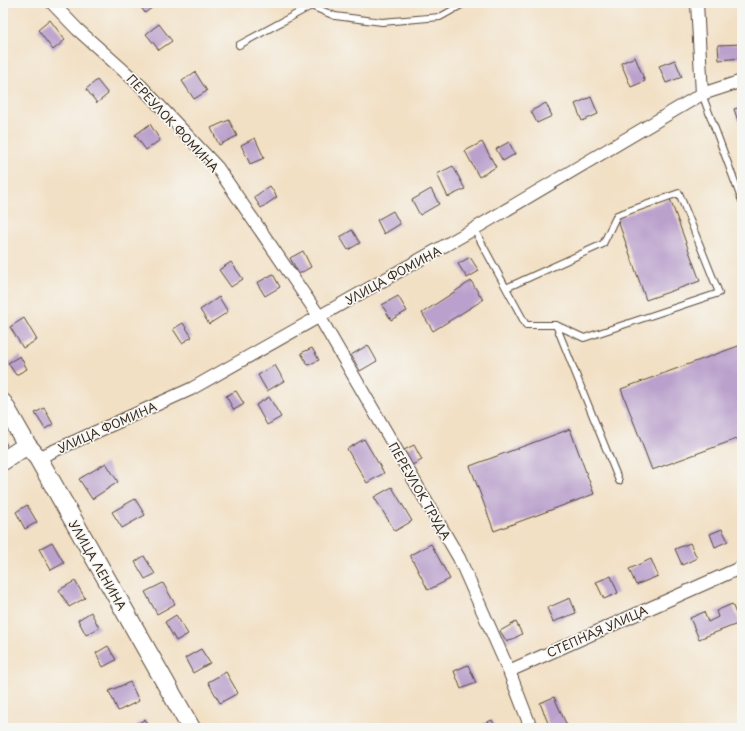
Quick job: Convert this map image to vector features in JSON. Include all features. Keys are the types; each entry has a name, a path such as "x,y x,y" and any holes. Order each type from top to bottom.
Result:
{"street":[{"name":"ПЕРЕУЛОК ФОМИНА","path":"52,3 77,29 142,87 217,167 319,316"},
{"path":"697,3 702,94"},
{"name":"УЛИЦА ФОМИНА","path":"3,461 191,389 474,229 702,94 742,81"},
{"name":"ПЕРЕУЛОК ТРУДА","path":"319,316 459,558 508,671"},
{"name":"УЛИЦА ЛЕНИНА","path":"3,403 191,728"},
{"name":"СТЕПНАЯ УЛИЦА","path":"508,671 742,567"},
{"path":"508,671 531,728"}],"lane":[{"path":"239,45 311,6 335,16 382,22 440,17 465,3"},
{"path":"702,94 742,200"},
{"path":"474,229 526,325 556,325 584,338 719,293 680,193 617,215 603,244 506,288"},
{"path":"556,325 619,481"}],"building":[{"path":"138,3 158,3 145,13"},
{"path":"50,20 65,40 53,50 38,30"},
{"path":"159,24 172,41 159,50 146,34"},
{"path":"742,44 742,58 719,60 718,45"},
{"path":"635,57 645,81 631,87 621,63"},
{"path":"675,60 682,77 666,83 659,66"},
{"path":"195,72 207,91 194,99 182,81"},
{"path":"97,80 108,94 97,103 86,89"},
{"path":"591,97 598,114 582,121 575,104"},
{"path":"546,103 552,116 537,123 531,111"},
{"path":"742,107 742,119 738,121 734,109"},
{"path":"229,120 237,136 219,145 211,128"},
{"path":"150,124 160,140 146,150 135,135"},
{"path":"255,138 264,158 250,164 241,145"},
{"path":"482,142 496,167 479,177 465,151"},
{"path":"509,142 515,154 503,161 496,149"},
{"path":"453,166 465,189 448,197 437,174"},
{"path":"270,186 277,197 261,208 254,197"},
{"path":"431,189 439,204 420,215 412,200"},
{"path":"670,199 700,281 646,300 617,218"},
{"path":"393,211 400,224 384,234 377,220"},
{"path":"352,230 360,243 348,250 340,237"},
{"path":"303,251 311,267 299,274 290,258"},
{"path":"470,257 479,271 467,278 458,264"},
{"path":"231,262 243,279 231,287 219,270"},
{"path":"273,274 280,287 265,296 257,283"},
{"path":"471,281 483,300 433,331 422,313"},
{"path":"398,296 407,311 391,320 382,305"},
{"path":"219,297 228,312 209,324 200,310"},
{"path":"24,318 37,340 23,348 10,327"},
{"path":"183,323 192,337 182,343 173,329"},
{"path":"368,345 377,361 360,371 351,355"},
{"path":"741,345 742,437 652,470 621,389"},
{"path":"312,348 319,360 308,365 301,353"},
{"path":"20,356 27,369 16,375 8,363"},
{"path":"275,365 284,381 267,391 258,375"},
{"path":"236,391 244,404 234,410 226,396"},
{"path":"269,397 281,417 267,425 256,405"},
{"path":"44,408 53,424 45,429 35,413"},
{"path":"570,429 594,494 494,531 470,466"},
{"path":"3,438 7,445 3,447"},
{"path":"364,439 384,473 367,483 347,449"},
{"path":"414,445 422,460 412,465 404,450"},
{"path":"106,463 118,482 92,499 79,479"},
{"path":"392,487 412,521 395,531 374,497"},
{"path":"135,499 145,515 122,528 112,512"},
{"path":"27,505 37,522 25,529 16,512"},
{"path":"722,529 728,541 715,547 710,534"},
{"path":"52,542 64,563 51,570 39,549"},
{"path":"690,543 697,558 682,565 675,549"},
{"path":"431,544 450,579 428,590 410,555"},
{"path":"144,556 155,574 145,579 135,562"},
{"path":"651,559 658,576 636,585 629,569"},
{"path":"611,576 618,593 604,599 596,582"},
{"path":"75,581 85,598 69,607 59,590"},
{"path":"163,583 175,604 157,614 145,592"},
{"path":"570,598 576,613 553,622 547,608"},
{"path":"732,604 740,623 699,639 690,618 704,612 708,622 718,617 716,611"},
{"path":"91,612 99,628 86,635 78,620"},
{"path":"176,615 188,634 176,641 165,622"},
{"path":"516,622 522,634 507,642 500,631"},
{"path":"108,646 116,660 103,667 96,653"},
{"path":"201,649 210,663 193,673 185,658"},
{"path":"468,665 476,683 461,689 454,671"},
{"path":"226,672 238,693 220,703 208,682"},
{"path":"130,682 139,701 118,711 109,691"},
{"path":"554,697 568,728 550,728 540,703"},
{"path":"145,719 150,728 138,728 136,725"},
{"path":"492,720 496,728 478,728 478,726"}]}
